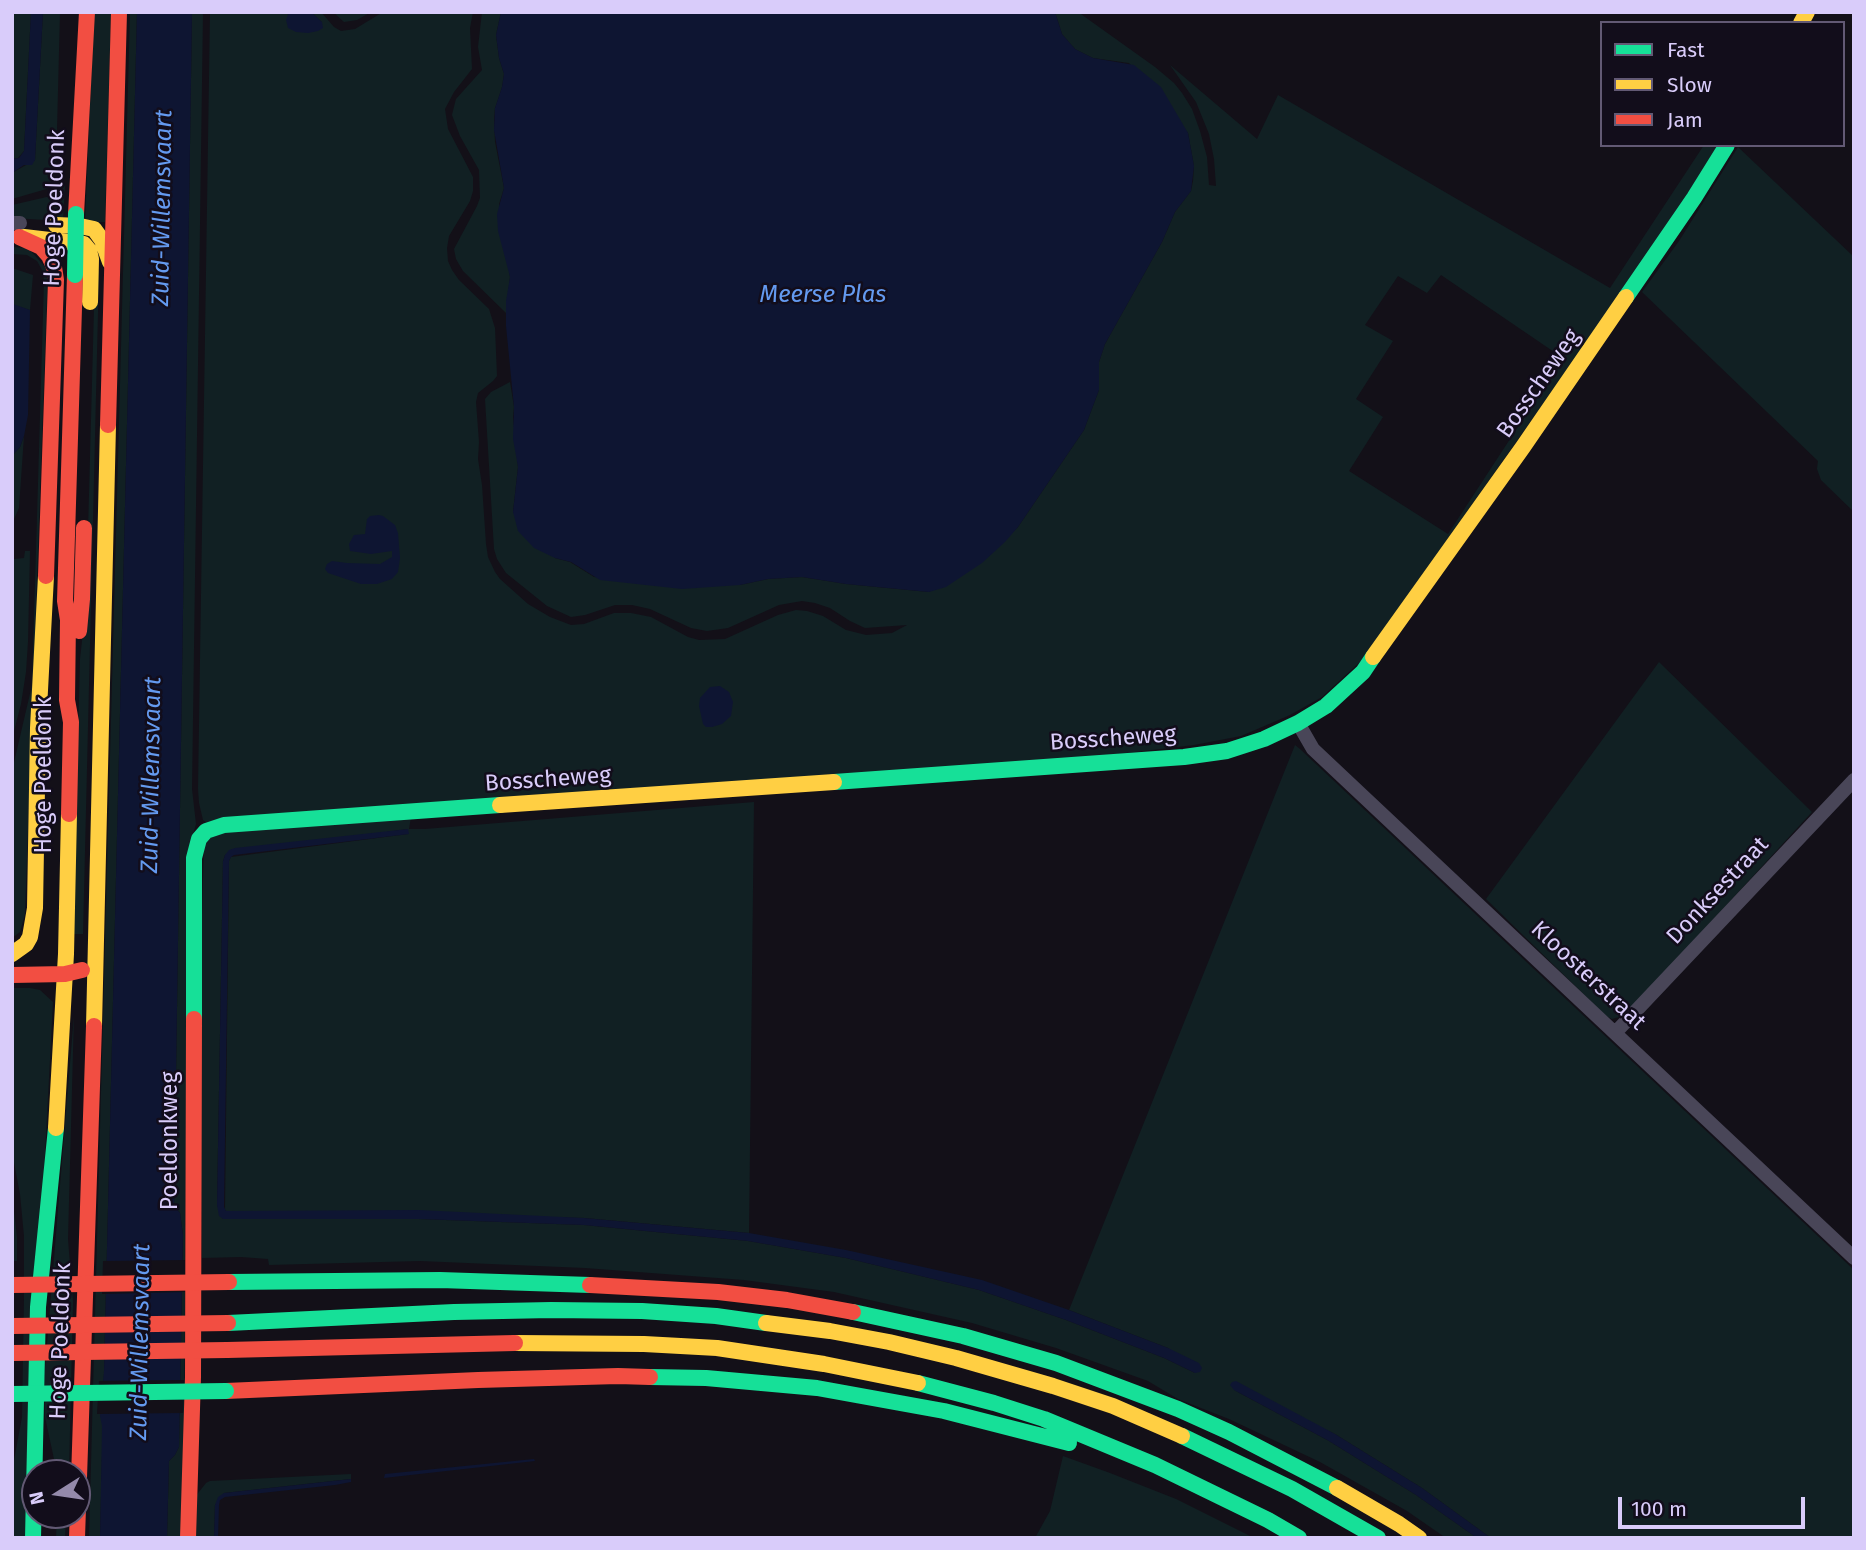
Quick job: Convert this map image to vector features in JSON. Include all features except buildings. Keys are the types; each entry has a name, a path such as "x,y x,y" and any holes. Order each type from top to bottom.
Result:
{"main road":[{"name":"Hoge Poeldonk","path":"33,1538 38,1307 57,1117 65,974 60,954 63,723 61,621 65,601 76,214 87,12"},
{"name":"Hoge Poeldonk","path":"77,1538 96,966 119,12"},
{"name":"Bosscheweg","path":"206,831 214,827 237,824 1184,757 1227,751 1264,739 1326,706 1363,672 1523,447 1694,198 1726,147"},
{"path":"16,230 80,226 94,229 103,240 113,269"},
{"path":"16,230 78,242 89,250 90,321"},
{"path":"12,954 26,944 30,937 34,913 38,728 46,606 56,280 49,256 41,247 16,230"},
{"path":"63,723 82,599 84,516"},
{"name":"Poeldonkweg","path":"188,1538 193,1377 194,858 199,839 206,831"},
{"path":"12,954 33,954 47,939"},
{"path":"60,954 96,966"},
{"path":"12,975 65,974 96,966"},
{"path":"12,1285 440,1280 627,1286 787,1300 899,1321 1056,1363 1178,1409 1229,1432 1315,1475 1419,1538"},
{"path":"12,1326 228,1323 551,1310 642,1311 716,1316 830,1331 956,1358 1113,1406 1292,1489 1378,1538"},
{"path":"12,1353 549,1342 717,1348 892,1377 994,1403 1044,1419 1154,1465 1268,1520 1299,1538"},
{"path":"12,1394 226,1391 618,1376 751,1381 817,1388 944,1410 1154,1465"}],"street":[{"name":"Kloosterstraat","path":"1298,723 1313,748 1854,1258"},
{"name":"Donksestraat","path":"1615,1033 1854,780"}],"shaded area":[{"path":"12,12 31,12 24,151 18,158 12,159"},
{"path":"43,12 60,12 54,184 50,188 12,199 12,173 35,160"},
{"path":"94,12 111,12 105,222 85,222"},
{"path":"130,12 137,12 100,1538 89,1538"},
{"path":"192,12 203,12 192,789 196,824 189,849 183,1538 167,1538 169,1461 179,1447 183,1235 180,1213 174,1206"},
{"path":"210,12 289,12 287,14 322,22 311,12 321,12 341,31 355,29 383,12 473,12 470,28 472,69 445,109 448,129 473,177 473,191 449,236 447,248 452,270 489,309 495,328 497,376 478,393 476,402 478,459 488,557 500,579 528,604 550,617 571,625 584,624 614,613 631,613 651,617 699,640 725,639 778,615 796,610 823,616 846,630 866,635 892,633 907,625 865,628 830,608 802,601 779,605 728,628 707,631 691,628 650,609 632,605 615,605 571,617 547,606 506,573 494,549 485,399 491,392 510,382 518,467 513,512 555,558 570,562 594,577 740,585 768,579 802,577 929,592 989,556 1018,527 1084,430 1099,390 1099,362 1105,344 1162,242 1175,212 1191,191 1193,181 1194,166 1188,133 1129,63 1093,58 1075,49 1062,34 1055,12 1078,12 1174,83 1192,109 1200,131 1207,157 1209,185 1216,186 1209,134 1196,102 1170,65 1257,139 1278,95 1610,288 1703,147 1720,147 1695,189 1362,660 1322,697 1290,715 1241,736 1194,745 1101,756 206,822 203,820 199,803","holes":["1441,275 1563,358 1448,534 1349,471 1383,417 1356,399 1393,341 1365,325 1398,276 1427,293"]},
{"path":"333,12 371,12 357,20 344,22"},
{"path":"482,12 501,12 496,35 504,74 494,119 495,142 504,188 499,204 510,277 506,313 463,271 454,249 480,198 479,170 452,115 456,99 482,70 478,47"},
{"path":"1738,147 1854,257 1854,512 1821,480 1817,469 1818,461 1642,292 1679,241"},
{"path":"65,185 63,221 12,218 12,205 51,196"},
{"path":"12,247 28,248 48,270 25,914 20,932 12,938 12,771 32,685 44,280 37,261 27,255 12,254"},
{"path":"12,268 33,275 30,310 13,305 12,316"},
{"path":"95,271 99,271 83,934 73,934 80,659 86,605"},
{"path":"24,436 19,508 12,519 12,456 20,447"},
{"path":"12,549 14,559 24,558 25,551 30,551 26,672 12,739"},
{"path":"1659,662 1812,812 1627,1013 1612,1019 1486,899"},
{"path":"1295,745 1854,1270 1854,1538 1491,1538 1422,1488 1335,1434 1234,1390 1329,1441 1416,1495 1477,1538 1446,1538 1407,1511 1320,1462 1229,1419 1178,1399 1148,1381 1056,1348 972,1323 834,1292 744,1280 585,1268 420,1261 269,1265 268,1259 202,1258 199,1022 204,842 216,833 411,817 409,829 425,829 754,802 749,1233 584,1218 225,1210 229,861 231,857 408,834 408,829 225,855 217,1205 223,1219 419,1219 584,1225 748,1241 846,1258 979,1290 1066,1320 1195,1373 1168,1348 1069,1310"},
{"path":"12,988 30,988 40,990 53,1002 29,1459 21,1459 21,1529 25,1529 25,1538 12,1538 12,1471 22,1417 24,1236 12,1152"},
{"path":"74,1015 68,1239 73,1302 69,1459 54,1459 45,1417 44,1380"},
{"path":"12,1194 17,1237 17,1261 12,1261"},
{"path":"1063,1456 1176,1499 1254,1538 1035,1538 1050,1511"},
{"path":"351,1474 351,1479 224,1493 215,1505 214,1538 193,1538 195,1497 210,1481"},
{"path":"56,1529 65,1529 65,1538 56,1538"}],"water":[{"path":"31,12 43,12 35,160 32,165 24,165 12,173 12,159 19,158 24,151"},
{"name":"Zuid-Willemsvaart","path":"137,12 192,12 174,1206 180,1213 183,1235 179,1447 169,1461 167,1538 100,1538 100,1416 104,1371"},
{"path":"289,12 311,12 322,22 323,28 308,33 296,32 288,28 286,20"},
{"name":"Meerse Plas","path":"501,12 1055,12 1062,34 1075,49 1093,58 1134,65 1161,87 1188,133 1194,166 1191,191 1175,212 1162,242 1105,344 1099,362 1099,390 1084,430 1018,527 982,563 946,587 929,592 802,577 682,589 600,580 571,562 534,548 518,531 513,512 518,467 513,439 514,407 506,326 510,277 498,231 497,214 504,188 494,130 495,108 504,74 496,35"},
{"path":"13,304 30,310 28,415 20,447 12,456"},
{"path":"379,515 395,525 398,533 400,558 398,572 392,579 377,584 361,584 328,573 325,569 332,561 380,564 392,557 392,551 371,554 350,551 349,544 354,535 365,534 367,519"},
{"path":"720,686 729,692 733,702 731,716 722,724 706,727 699,706 700,698 710,687"},
{"path":"408,829 409,834 234,855 229,861 226,1211 419,1210 584,1218 749,1233 846,1250 982,1280 1168,1348 1199,1363 1202,1368 1200,1372 1195,1373 1066,1320 979,1290 846,1258 748,1241 584,1225 419,1219 223,1219 219,1216 217,1205 225,855 235,848"},
{"path":"1236,1381 1335,1434 1422,1488 1491,1538 1477,1538 1416,1495 1329,1441 1234,1390 1230,1385"},
{"path":"535,1461 384,1478 385,1474"},
{"path":"351,1479 351,1482 335,1485 225,1497 220,1500 218,1538 214,1538 215,1505 218,1497 224,1493"}],"pier":[{"path":"186,1260 185,1292 102,1294 103,1261"},
{"path":"184,1380 183,1413 97,1414 99,1381"}],"traffic: fast":[{"path":"1626,297 1726,147"},
{"path":"75,275 76,214"},
{"path":"834,782 1184,757 1227,751 1264,739 1326,706 1363,672 1373,657"},
{"path":"194,1019 194,858 199,839 206,831 224,825 500,805"},
{"path":"33,1538 38,1307 56,1128"},
{"path":"229,1282 440,1280 590,1285"},
{"path":"228,1323 551,1310 642,1311 716,1316 766,1323"},
{"path":"853,1312 963,1336 1056,1363 1178,1409 1337,1488"},
{"path":"650,1377 706,1378 817,1388 944,1411 1069,1443"},
{"path":"918,1383 1044,1419 1155,1465 1299,1538"},
{"path":"12,1394 226,1391"},
{"path":"1182,1436 1292,1489 1378,1538"}],"traffic: slow":[{"path":"1802,21 1807,12"},
{"path":"56,225 94,229 102,240 110,262"},
{"path":"24,237 84,244 91,259 90,302"},
{"path":"1373,657 1626,297"},
{"path":"94,1026 108,425"},
{"path":"12,954 26,944 30,937 35,908 38,728 46,576"},
{"path":"500,805 834,782"},
{"path":"56,1128 66,954 69,814"},
{"path":"766,1323 830,1331 956,1358 1113,1406 1182,1436"},
{"path":"515,1343 644,1344 717,1348 824,1364 918,1383"},
{"path":"1337,1488 1419,1538"}],"traffic: jam":[{"path":"76,214 87,12"},
{"path":"108,425 119,12"},
{"path":"19,237 41,247 49,256 56,280 46,576"},
{"path":"69,814 71,722 67,700 68,620 65,601 75,275"},
{"path":"79,631 84,528"},
{"path":"12,975 65,974 82,970"},
{"path":"188,1538 193,1377 194,1019"},
{"path":"77,1538 94,1026"},
{"path":"12,1285 229,1282"},
{"path":"590,1285 718,1292 787,1300 853,1312"},
{"path":"12,1326 228,1323"},
{"path":"227,1350 515,1343"},
{"path":"12,1353 227,1350"},
{"path":"226,1391 478,1380 650,1377"}]}
